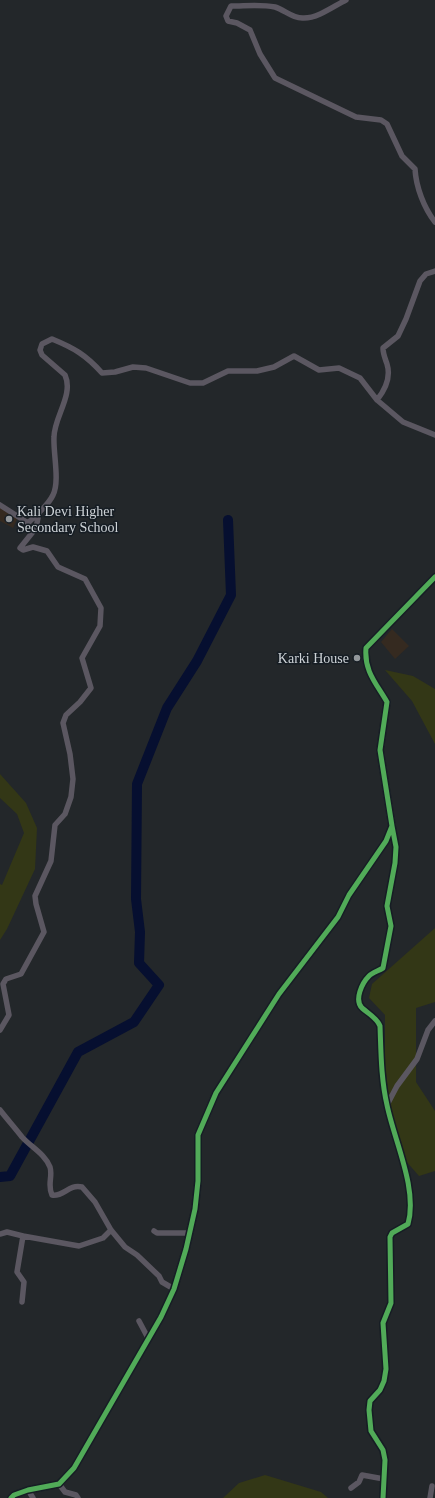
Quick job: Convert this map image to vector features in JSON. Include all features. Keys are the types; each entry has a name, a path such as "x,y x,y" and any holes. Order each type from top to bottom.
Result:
{"street":[{"path":"346,0 316,15 304,18 293,16 274,7 253,6 231,6 226,16 228,21 237,23 250,30 263,58 275,78 356,117 381,120 387,124 402,156 414,165 416,178 427,212 435,222"},
{"path":"377,400 383,393 387,383 388,370 383,348 398,336 406,320 420,281 426,274 435,271"},
{"path":"0,505 28,523 39,513 53,495 56,470 54,437 56,422 65,401 67,379 65,375 42,354 40,350 42,344 52,339 70,346 88,357 102,372 146,368 190,383 203,383 228,371 257,372 274,367 294,356 319,370 339,368 360,378 377,400 403,422 435,435"},
{"path":"0,1030 9,1015 3,984 6,979 22,974 44,932 35,896 51,861 55,825 65,814 71,797 73,779 70,754 63,723 66,714 80,702 91,688 82,658 100,626 102,617 101,608 85,579 58,567 47,551 33,547 23,550 20,548 36,528 39,513"},
{"path":"383,1498 385,1460 383,1450 371,1432 368,1410 370,1401 382,1386 386,1369 383,1322 391,1303 390,1238 392,1233 408,1224 409,1192 405,1167 387,1106 382,1079 380,1026 378,1020 360,1006 359,999 360,991 369,976 382,968 390,926 387,906 395,863 396,847 380,750 387,702 370,676 365,660 366,648 435,577"},
{"path":"11,1498 14,1495 28,1490 59,1484 78,1463 94,1432 118,1393 161,1316 174,1289 195,1209 198,1181 198,1135 216,1093 279,994 338,917 348,895 386,841 392,826"},
{"path":"387,1106 397,1086 418,1059 428,1030 435,1021"},
{"path":"0,1110 32,1147 41,1154 50,1166 51,1172 49,1185 52,1195 61,1193 70,1187 82,1187 95,1202 111,1230 125,1247 137,1255 159,1276 162,1282 174,1289"},
{"path":"0,1234 7,1232 79,1246 103,1238 111,1230"},
{"path":"154,1231 157,1233 189,1233"},
{"path":"22,1302 24,1282 17,1272 23,1236"},
{"path":"139,1320 148,1338"},
{"path":"350,1488 359,1482 362,1475 384,1479"},
{"path":"59,1484 65,1492 76,1495 78,1498"},
{"path":"430,1498 432,1486"},
{"path":"28,1490 33,1498"}],"shaded area":[{"name":"Kali Devi Higher Secondary School","path":"0,506 18,517 13,528 0,521"},
{"path":"392,629 409,646 395,659 381,642"}],"green space":[{"path":"385,670 413,676 435,689 435,744 412,701"},
{"path":"0,774 26,803 37,828 35,869 7,929 0,940 0,884 2,885 24,833 17,814 0,798"},
{"path":"435,928 435,1002 416,1008 416,1082 435,1111 435,1171 419,1176 405,1160 391,1117 385,1065 385,1015 369,998 372,984"},
{"path":"265,1475 321,1492 328,1498 223,1498 239,1483"}],"waterway":[{"path":"0,1177 10,1176 78,1052 134,1022 159,985 139,963 140,932 136,899 137,784 167,708 197,661 231,595 228,520"}],"cycle path":[{"path":"11,1498 14,1495 28,1490 59,1484 74,1468 161,1317 174,1289 186,1249 195,1209 198,1181 198,1135 216,1093 279,994 338,917 349,895 386,841 392,826 380,750 387,702 369,670 366,648 435,577"},
{"path":"383,1498 385,1460 383,1450 371,1431 369,1410 370,1401 380,1390 384,1381 386,1369 383,1323 391,1303 390,1237 392,1233 408,1224 410,1196 408,1180 390,1119 385,1095 380,1026 375,1018 362,1008 360,1005 359,996 366,979 383,968 391,926 387,906 395,863 396,847 392,826"}],"place":[{"name":"Kali Devi Higher Secondary School","path":"9,519"},
{"name":"Karki House","path":"357,658"}]}
